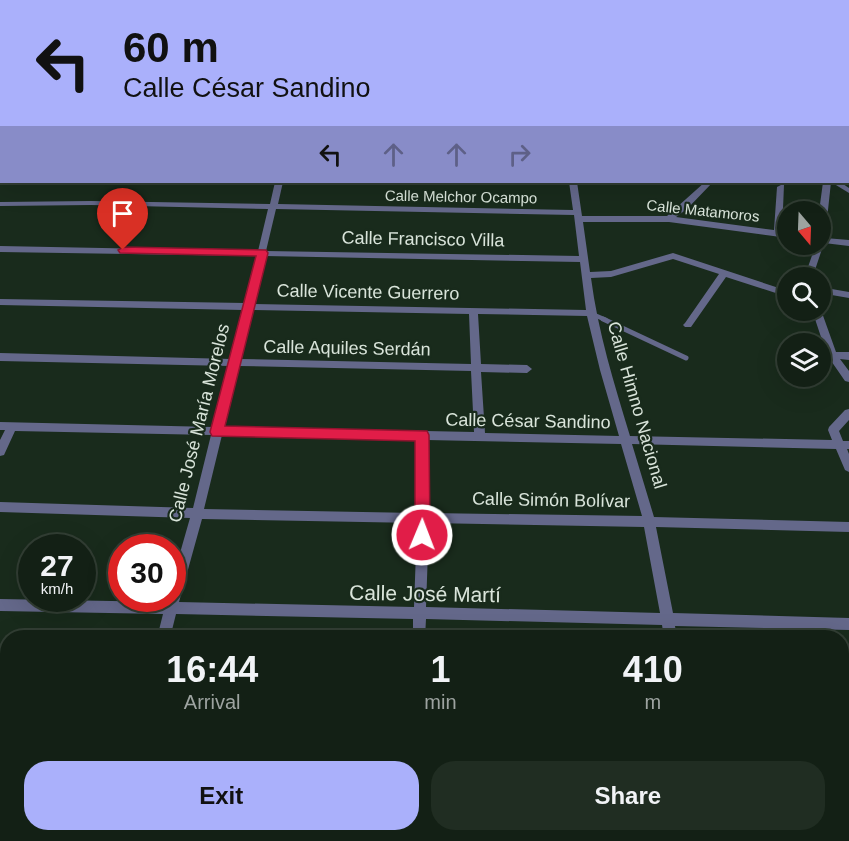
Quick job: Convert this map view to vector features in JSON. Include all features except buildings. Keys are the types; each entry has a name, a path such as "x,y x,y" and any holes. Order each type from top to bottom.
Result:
{"street":[{"name":"Calle José María Morelos","path":"186,554 279,183"},
{"name":"Calle Himno Nacional","path":"573,183 591,313 604,370 649,520 670,630"},
{"path":"669,219 708,183"},
{"path":"825,201 827,183"},
{"path":"780,201 781,187"},
{"name":"Calle Melchor Ocampo","path":"0,204 91,203 578,216"},
{"name":"Calle Matamoros","path":"578,216 669,219 777,234"},
{"path":"831,242 849,243"},
{"name":"Calle Francisco Villa","path":"0,249 584,259"},
{"path":"586,275 611,274 673,256 777,290"},
{"path":"688,325 725,272"},
{"path":"831,292 849,295"},
{"name":"Calle Vicente Guerrero","path":"0,302 591,313"},
{"path":"473,311 480,436"},
{"path":"820,321 832,355 849,378"},
{"path":"832,355 849,356"},
{"name":"Calle Aquiles Serdán","path":"0,357 527,369"},
{"path":"849,413 833,430 844,445 849,467"},
{"name":"Calle César Sandino","path":"0,426 844,445"},
{"path":"0,452 12,426"},
{"path":"419,630 423,516 422,435"},
{"name":"Calle Simón Bolívar","path":"0,507 197,515 649,520 849,527"},
{"name":"Calle José Martí","path":"0,605 108,608"},
{"name":"Calle José Martí","path":"186,610 420,613 849,624"},
{"name":"Calle José María Morelos","path":"165,630 170,612"}],"lane":[{"path":"591,313 686,358"}],"route":[{"path":"123,250 262,253 217,432 422,435 422,535"}]}
